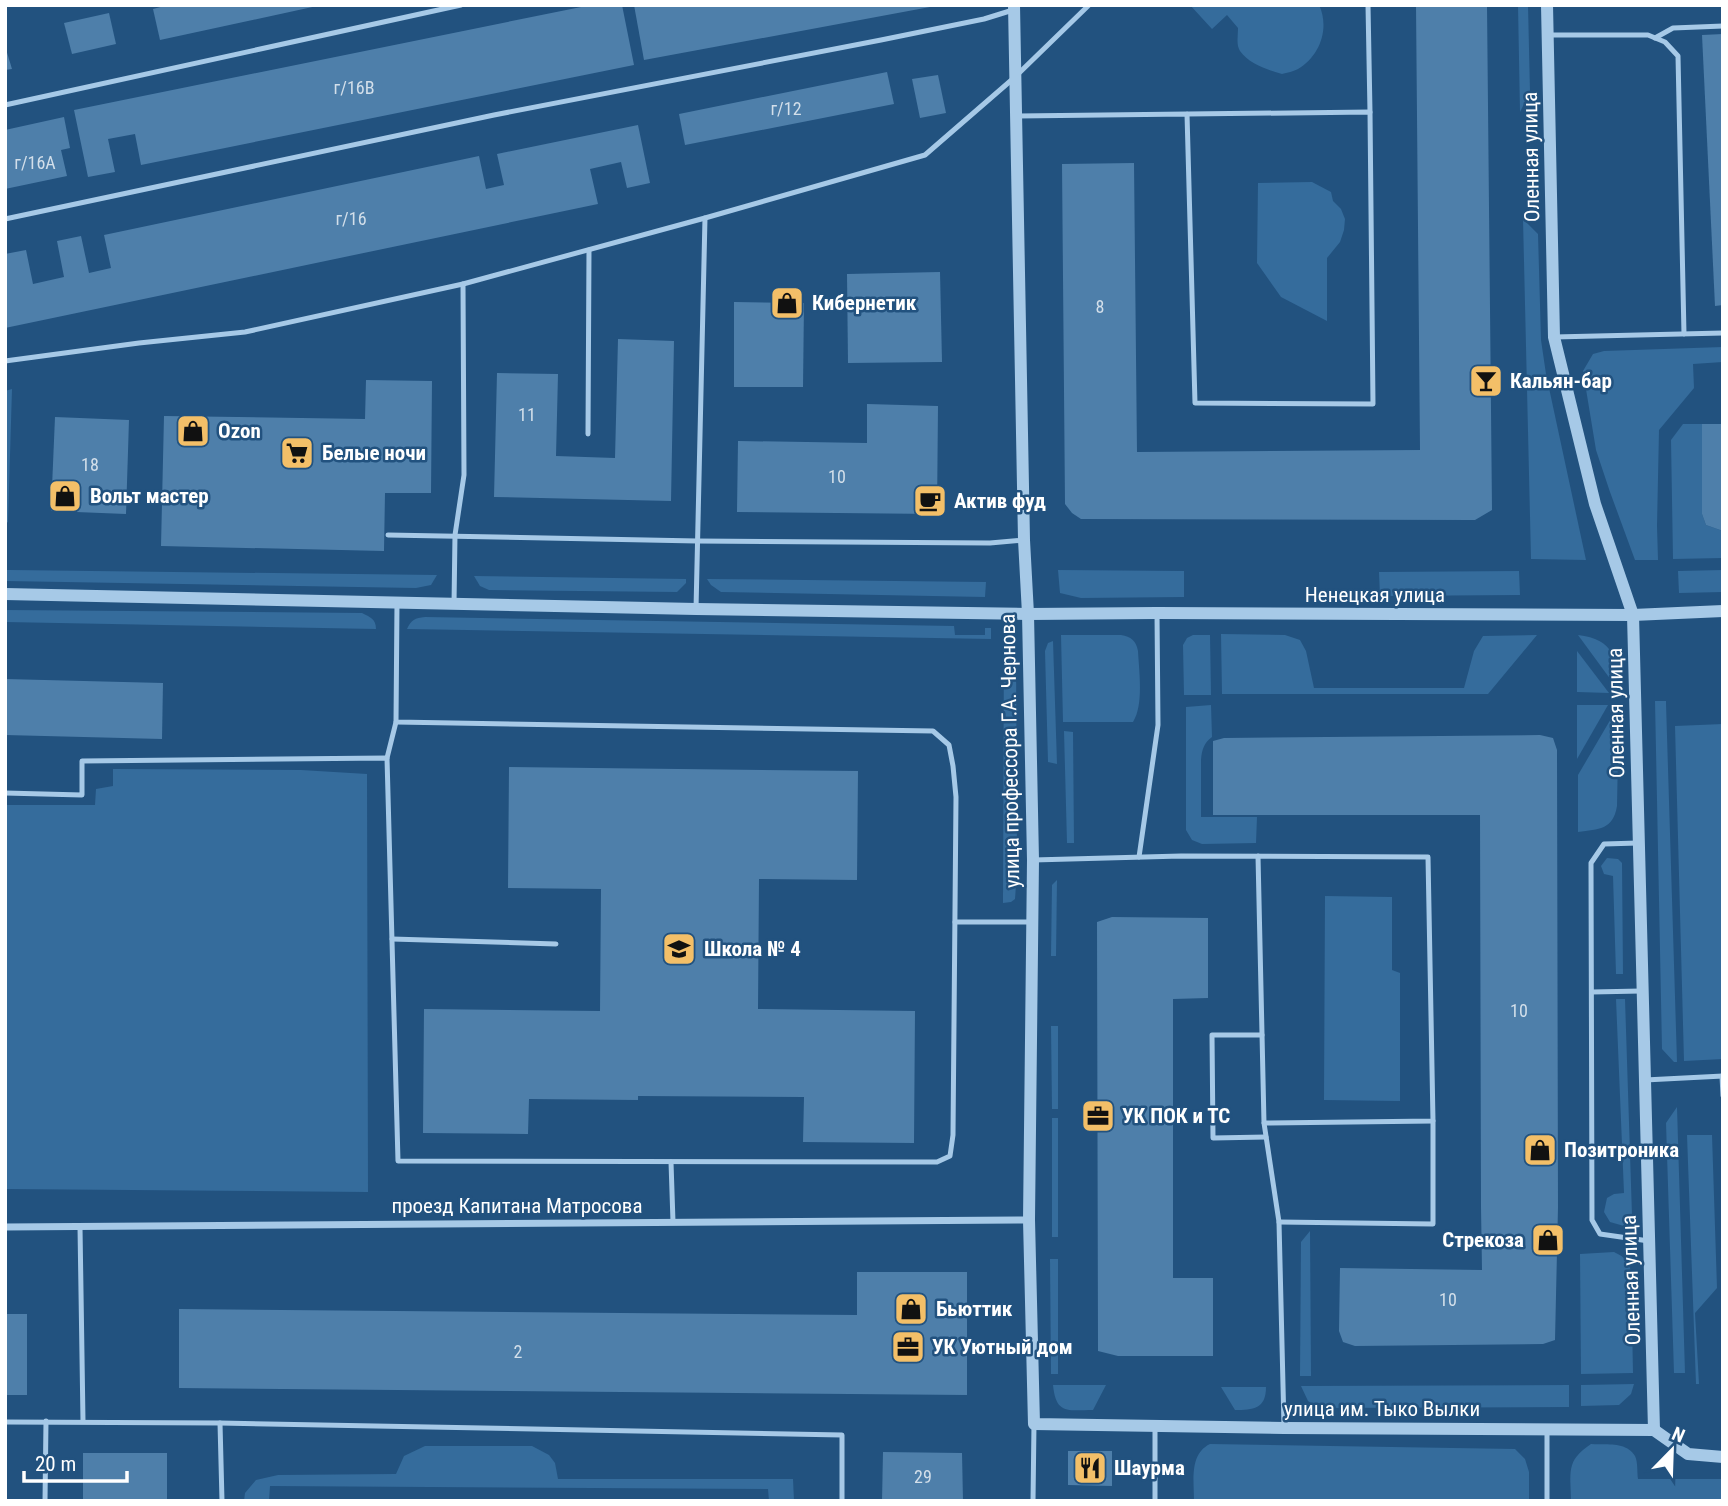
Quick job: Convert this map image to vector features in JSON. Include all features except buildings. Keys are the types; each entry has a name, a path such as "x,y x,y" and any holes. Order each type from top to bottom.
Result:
{"street":[{"name":"Оленная улица","path":"1547,5 1554,337 1595,504 1633,615 1654,1430"},
{"name":"улица профессора Г.А. Чернова","path":"1014,8 1033,860 1029,1220 1034,1424"},
{"name":"Ненецкая улица","path":"5,594 695,610 1028,614 1633,615 1723,611"},
{"name":"проезд Капитана Матросова","path":"5,1227 1029,1220"},
{"name":"улица им. Тыко Вылки","path":"1034,1424 1654,1430"},
{"path":"1654,1430 1688,1454 1723,1457"}],"lane":[{"path":"5,105 461,5"},
{"path":"5,361 139,342 245,332 463,284 925,155 1015,77 1089,5"},
{"path":"1187,114 1195,403 1373,404 1368,5"},
{"path":"5,219 495,115 984,19 1014,8"},
{"path":"1655,37 1673,28 1723,26"},
{"path":"1548,35 1648,34 1665,42 1678,56 1684,334"},
{"path":"1015,116 1370,112"},
{"path":"695,610 705,218"},
{"path":"588,434 589,250"},
{"path":"454,604 455,536 464,475 463,284"},
{"path":"1554,337 1723,333"},
{"path":"388,535 697,541 990,543 1024,540"},
{"path":"396,722 933,731 949,745 956,797 953,1135 950,1156 937,1162 398,1161 387,758 396,722 397,603"},
{"path":"1139,857 1158,725 1157,613"},
{"path":"5,793 82,795 82,761 387,758"},
{"path":"1638,843 1604,845 1591,863 1592,1220 1600,1234 1649,1241"},
{"path":"1258,856 1264,1123 1279,1222 1284,1428"},
{"path":"1033,860 1258,856 1428,858 1433,1224 1279,1222"},
{"path":"955,922 1032,922"},
{"path":"392,939 556,944"},
{"path":"1592,992 1643,991"},
{"path":"1262,1035 1212,1035 1213,1138 1266,1137"},
{"path":"1645,1080 1722,1076 1723,1096"},
{"path":"1264,1123 1433,1121"},
{"path":"671,1162 673,1222"},
{"path":"80,1227 83,1421"},
{"path":"5,1422 220,1423 842,1435 842,1501"},
{"path":"45,1501 46,1422"},
{"path":"220,1423 222,1501"},
{"path":"1033,1501 1034,1424"},
{"path":"1155,1426 1155,1501"},
{"path":"1547,1430 1547,1501"}],"shaded area":[{"path":"1190,5 1319,5 1323,23 1321,41 1306,63 1296,70 1282,74 1259,66 1244,56 1238,46 1238,28 1227,15 1212,29"},
{"path":"1518,5 1528,5 1530,92 1520,112"},
{"path":"1312,182 1331,192 1333,201 1341,209 1345,219 1340,242 1327,258 1327,321 1281,297 1257,263 1258,183"},
{"path":"1523,219 1538,234 1541,340 1546,374 1586,560 1531,559"},
{"path":"1723,347 1723,362 1693,364 1694,388 1659,430 1658,560 1635,560 1596,450 1583,371 1593,354 1604,351"},
{"path":"12,389 8,522 5,524 5,391"},
{"path":"1683,424 1702,424 1702,514 1706,525 1723,531 1723,558 1673,559 1671,440"},
{"path":"5,570 437,575 431,585 416,588 5,581"},
{"path":"1058,570 1184,571 1184,597 1081,598 1060,593"},
{"path":"1723,570 1723,592 1679,593 1678,571"},
{"path":"1519,571 1520,595 1380,596 1379,572"},
{"path":"474,576 686,579 686,583 677,592 489,590 480,586"},
{"path":"707,579 986,582 985,597 721,592"},
{"path":"5,610 362,613 374,621 376,629 5,622"},
{"path":"425,617 954,626 955,635 985,635 985,628 991,628 991,639 407,629 414,620"},
{"path":"1004,632 1013,640 1016,648 1017,871 1015,899 1003,903"},
{"path":"1221,634 1285,635 1300,640 1306,651 1314,688 1464,688 1474,651 1483,636 1537,635 1488,694 1222,694"},
{"path":"1061,635 1121,635 1134,642 1138,651 1140,688 1139,707 1133,722 1063,722"},
{"path":"1193,635 1210,635 1211,695 1184,695 1183,645 1187,638"},
{"path":"1578,635 1599,641 1611,652 1617,669 1619,691"},
{"path":"1053,641 1057,764 1048,762 1045,651 1048,643"},
{"path":"1577,651 1609,693 1577,692"},
{"path":"1655,701 1666,701 1677,1062 1662,1049"},
{"path":"1211,705 1212,737 1204,747 1201,760 1201,817 1257,817 1256,843 1202,844 1192,840 1186,830 1186,707"},
{"path":"1577,705 1608,705 1577,759"},
{"path":"1619,705 1615,814 1604,827 1578,832 1578,775"},
{"path":"1723,724 1723,1059 1684,1061 1675,726"},
{"path":"1064,731 1073,732 1074,843 1067,843"},
{"path":"113,769 301,770 367,774 368,1192 5,1189 5,805 95,805 96,789 113,786"},
{"path":"1607,858 1618,859 1622,863 1623,974 1616,974 1613,876 1604,874 1601,866"},
{"path":"1057,880 1056,956 1051,956 1052,885"},
{"path":"1325,896 1392,897 1392,970 1400,973 1400,1101 1324,1100"},
{"path":"1616,999 1625,999 1632,1215 1629,1223 1624,1226 1610,1222 1604,1212 1607,1198 1624,1193"},
{"path":"1051,1026 1058,1026 1058,1109 1052,1109"},
{"path":"1677,1107 1685,1373 1674,1373 1666,1123"},
{"path":"1052,1118 1058,1118 1058,1237 1052,1237"},
{"path":"1687,1135 1712,1135 1717,1288 1695,1313 1699,1384 1696,1384"},
{"path":"1310,1231 1311,1376 1300,1376 1301,1242"},
{"path":"1614,1252 1626,1260 1631,1272 1633,1373 1581,1374 1580,1254"},
{"path":"1050,1259 1058,1259 1058,1374 1051,1374"},
{"path":"1634,1384 1631,1394 1619,1405 1581,1406 1581,1385"},
{"path":"1053,1385 1106,1385 1093,1410 1070,1410 1057,1402"},
{"path":"1569,1385 1569,1407 1318,1408 1308,1401 1301,1386"},
{"path":"1221,1387 1266,1387 1264,1400 1257,1407 1235,1410"},
{"path":"1210,1444 1515,1449 1525,1459 1529,1472 1529,1501 1194,1501 1196,1461 1203,1448"},
{"path":"1591,1444 1615,1445 1631,1451 1636,1458 1638,1479 1723,1479 1723,1501 1571,1501 1570,1475 1573,1462"},
{"path":"425,1446 532,1446 549,1455 555,1463 558,1479 793,1479 794,1501 769,1501 768,1489 270,1486 269,1501 244,1501 245,1493 256,1480 278,1475 396,1474 404,1456"}],"place":[{"name":"Кибернетик","path":"787,303"},
{"name":"Кальян-бар","path":"1486,381"},
{"name":"Ozon","path":"193,431"},
{"name":"Белые ночи","path":"297,453"},
{"name":"Вольт мастер","path":"65,496"},
{"name":"Актив фуд","path":"930,501"},
{"name":"Школа № 4","path":"679,949"},
{"name":"УК ПОК и ТС","path":"1098,1116"},
{"name":"Позитроника","path":"1540,1150"},
{"name":"Стрекоза","path":"1548,1240"},
{"name":"Бьюттик","path":"911,1309"},
{"name":"УК Уютный дом","path":"908,1347"},
{"name":"Шаурма","path":"1090,1468"}]}
